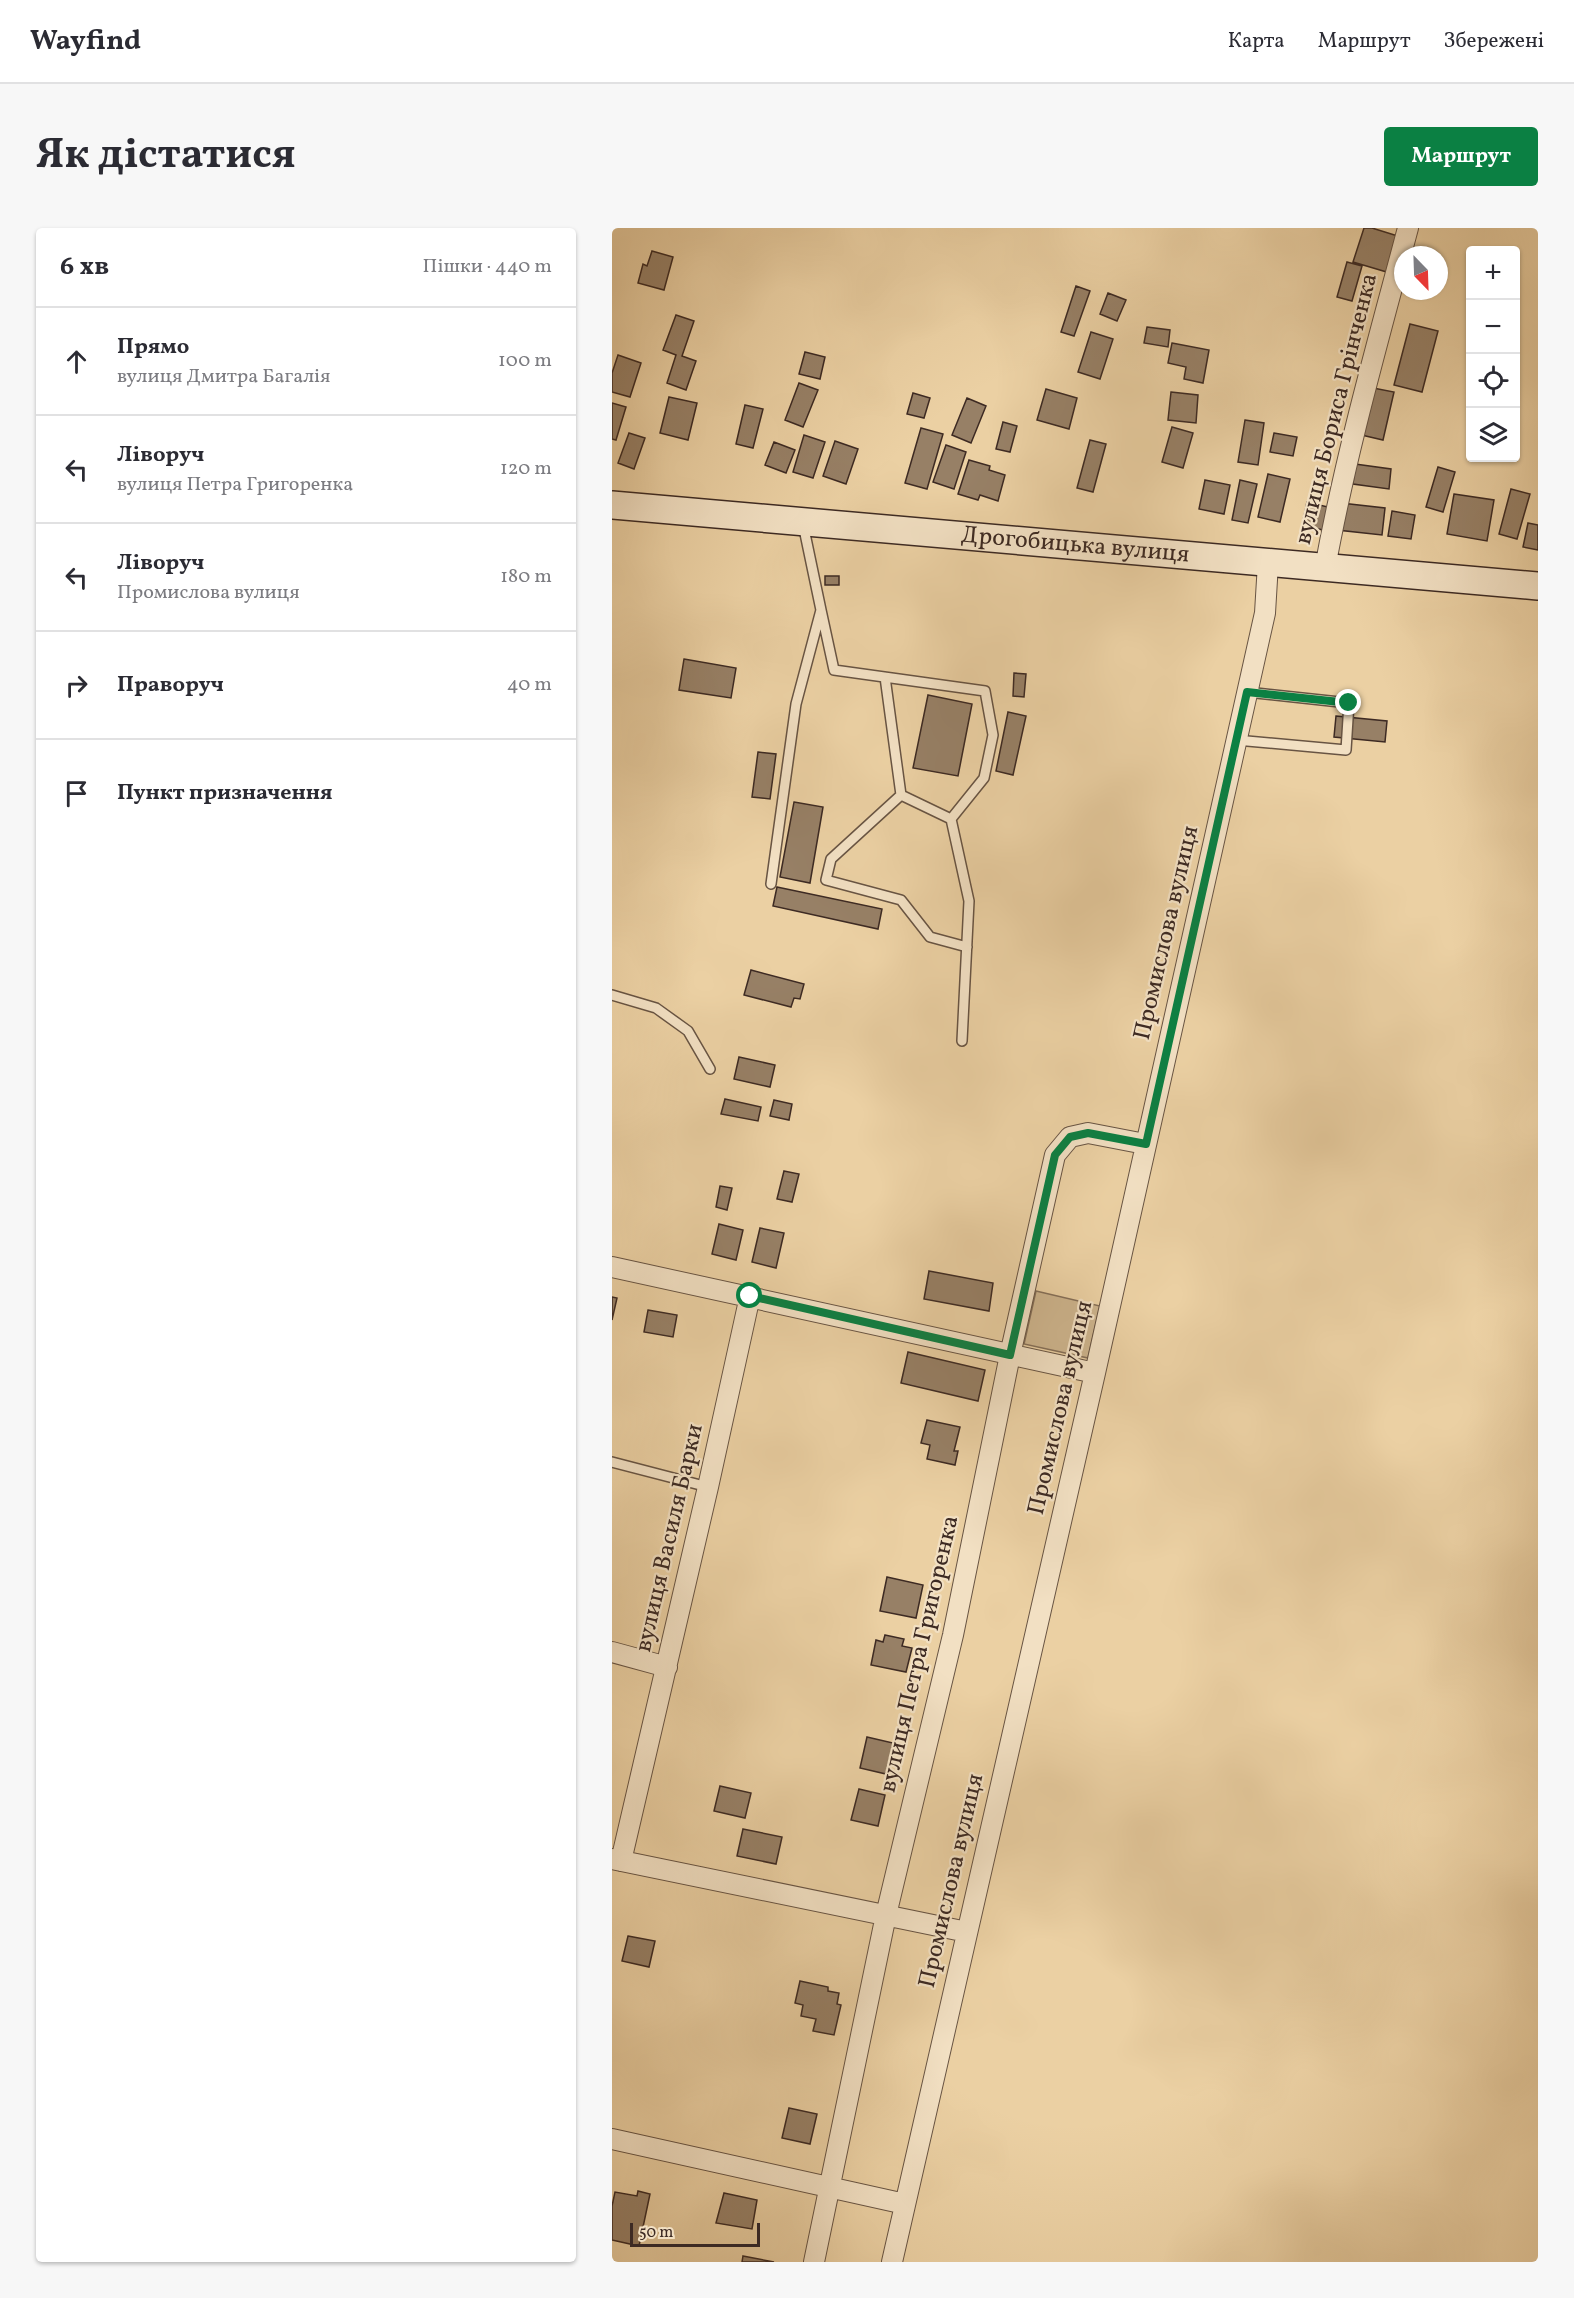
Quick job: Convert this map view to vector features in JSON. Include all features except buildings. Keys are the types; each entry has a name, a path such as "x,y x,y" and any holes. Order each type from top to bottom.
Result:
{"main road":[{"name":"Дрогобицька вулиця","path":"612,505 1538,586"}],"street":[{"name":"вулиця Бориса Грінченка","path":"1325,568 1336,505 1366,382 1408,228"},
{"name":"Промислова вулиця","path":"892,2262 1095,1373 1265,613 1268,563"},
{"name":"вулиця Петра Григоренка","path":"814,2262 886,1916 953,1635 1010,1355 1055,1155 1070,1137 1088,1133 1146,1144"},
{"path":"612,1267 1095,1373"},
{"name":"вулиця Василя Барки","path":"616,1860 667,1667 750,1296"},
{"path":"612,1652 667,1667"},
{"path":"616,1860 967,1932"},
{"path":"612,2139 904,2204"}],"lane":[{"path":"803,522 834,670 985,691 993,735 984,778 951,819"},
{"path":"771,884 796,704 821,610"},
{"path":"885,677 901,795"},
{"path":"1236,740 1346,750 1349,703 1247,692"},
{"path":"901,795 951,819"},
{"path":"901,795 831,859 826,880 901,900 930,937 967,947"},
{"path":"951,819 969,901 962,1041"},
{"path":"612,995 656,1008 688,1031 710,1069"},
{"path":"612,1462 708,1487"}],"shaded area":[{"path":"1036,1291 1100,1306 1088,1358 1024,1344"}],"route":[{"path":"750,1296 1010,1355 1055,1155 1070,1137 1088,1133 1146,1144 1247,692 1349,703"}]}
